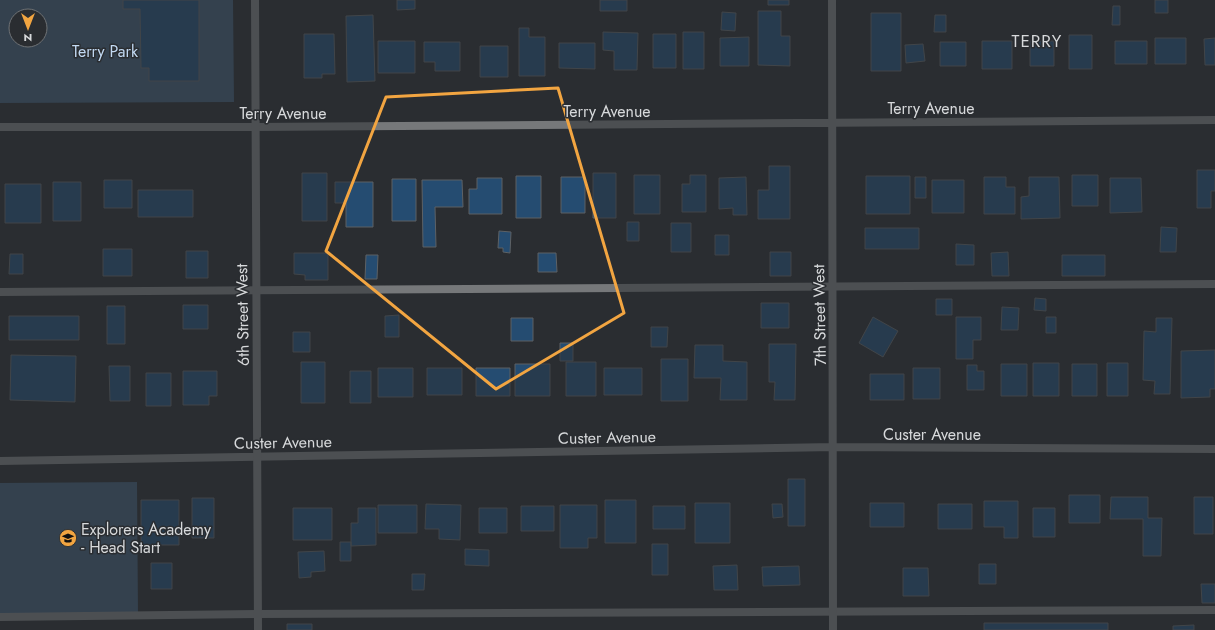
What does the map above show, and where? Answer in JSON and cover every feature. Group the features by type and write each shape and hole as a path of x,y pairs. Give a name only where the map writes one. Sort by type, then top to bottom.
{"street":[{"name":"6th Street West","path":"255,0 258,630"},
{"name":"7th Street West","path":"832,0 832,286 834,447 833,630"},
{"name":"Terry Avenue","path":"0,127 255,127 1215,120"},
{"path":"0,292 1215,284"},
{"name":"Custer Avenue","path":"0,461 834,447 1215,449"},
{"path":"0,617 258,614 1215,610"}],"highlighted area":[{"path":"558,88 624,313 496,389 326,251 386,97"}],"green space":[{"name":"Terry Park","path":"0,0 233,0 234,102 0,103"},
{"name":"Explorers Academy - Head Start","path":"137,482 138,615 0,617 0,483"}],"building":[{"path":"123,0 199,0 199,81 149,81 149,68 141,68 140,9 123,9"},
{"path":"397,0 415,0 415,9 397,10"},
{"path":"600,0 627,0 627,11 600,11"},
{"path":"768,0 789,0 789,5 768,5"},
{"path":"1155,0 1168,0 1168,13 1155,13"},
{"path":"1113,6 1120,6 1120,25 1112,25"},
{"path":"758,11 781,11 781,36 790,36 790,66 758,65"},
{"path":"722,12 736,13 735,31 721,30"},
{"path":"871,13 901,13 901,71 871,71"},
{"path":"373,15 375,81 347,82 346,16"},
{"path":"935,15 946,15 946,32 934,32"},
{"path":"519,28 529,28 529,37 545,37 545,76 519,76"},
{"path":"603,32 638,33 637,70 614,70 614,51 603,50"},
{"path":"683,32 704,32 704,69 683,69"},
{"path":"304,34 334,34 335,74 322,74 322,78 304,78"},
{"path":"653,34 676,34 676,68 653,68"},
{"path":"1069,35 1092,35 1092,69 1069,69"},
{"path":"749,37 749,66 720,66 720,38"},
{"path":"1155,38 1186,38 1186,64 1155,64"},
{"path":"1215,38 1215,65 1205,65 1204,39"},
{"path":"378,41 415,41 415,73 378,73"},
{"path":"982,41 1012,41 1012,69 982,69"},
{"path":"1030,41 1054,41 1054,66 1030,66"},
{"path":"1115,41 1147,41 1147,64 1115,64"},
{"path":"424,42 460,42 460,71 435,71 435,62 424,62"},
{"path":"940,42 966,42 966,66 940,66"},
{"path":"559,43 595,43 595,69 559,68"},
{"path":"923,44 925,61 906,63 905,45"},
{"path":"480,46 508,46 508,77 480,77"},
{"path":"769,166 790,166 790,219 758,219 758,190 769,190"},
{"path":"1197,170 1215,170 1215,191 1211,191 1211,208 1197,208"},
{"path":"302,173 327,173 327,221 302,221"},
{"path":"593,173 616,173 616,218 593,218"},
{"path":"634,175 660,175 660,214 634,214"},
{"path":"690,175 706,175 706,212 682,212 682,184 690,184"},
{"path":"1072,175 1098,175 1098,206 1072,206"},
{"path":"516,176 541,176 541,218 516,218"},
{"path":"866,176 910,176 910,214 866,214"},
{"path":"561,177 585,177 585,213 561,213"},
{"path":"746,177 747,215 733,215 733,208 719,209 719,178"},
{"path":"915,177 926,177 926,198 915,198"},
{"path":"984,177 1006,177 1006,187 1015,187 1015,214 984,214"},
{"path":"1029,177 1059,177 1060,218 1021,219 1021,197 1029,196"},
{"path":"477,178 502,178 502,214 469,214 469,189 477,189"},
{"path":"1110,178 1141,178 1142,212 1110,213"},
{"path":"392,179 416,179 416,221 392,221"},
{"path":"104,180 132,180 132,208 104,208"},
{"path":"422,180 462,180 463,207 435,207 436,247 423,247"},
{"path":"932,180 964,180 964,213 932,213"},
{"path":"53,182 81,182 81,221 53,221"},
{"path":"335,182 373,182 373,227 346,227 346,203 335,203"},
{"path":"5,184 41,184 41,223 5,223"},
{"path":"138,190 193,190 193,217 138,217"},
{"path":"627,222 639,222 639,241 627,241"},
{"path":"671,223 691,223 691,252 671,252"},
{"path":"1161,227 1177,228 1176,252 1160,252"},
{"path":"865,228 919,228 919,249 865,249"},
{"path":"499,231 511,232 510,253 503,252 503,248 498,248"},
{"path":"715,235 729,235 729,255 715,255"},
{"path":"956,244 974,245 974,265 956,265"},
{"path":"103,249 132,249 132,276 103,276"},
{"path":"186,251 208,251 208,278 186,278"},
{"path":"770,252 791,252 791,276 770,276"},
{"path":"1008,252 1009,276 992,276 991,253"},
{"path":"294,253 328,253 328,280 305,280 305,275 294,274"},
{"path":"538,253 556,253 557,272 538,272"},
{"path":"10,254 23,254 23,274 9,274"},
{"path":"366,255 378,255 377,279 365,279"},
{"path":"1062,255 1105,255 1105,276 1062,276"},
{"path":"1035,298 1046,299 1046,311 1034,310"},
{"path":"936,299 952,299 952,315 936,315"},
{"path":"761,303 789,303 789,328 761,328"},
{"path":"183,305 208,305 208,329 183,329"},
{"path":"107,306 125,306 125,344 107,344"},
{"path":"1002,307 1019,308 1018,330 1001,330"},
{"path":"399,315 399,337 385,337 385,316"},
{"path":"9,316 79,316 79,340 9,340"},
{"path":"873,317 898,331 883,357 859,343"},
{"path":"956,317 981,317 981,340 973,340 973,359 956,359"},
{"path":"1046,317 1056,317 1056,333 1046,333"},
{"path":"511,318 533,318 533,341 511,341"},
{"path":"1156,318 1172,318 1170,394 1154,394 1155,381 1143,380 1144,331 1156,332"},
{"path":"651,327 668,327 667,347 651,347"},
{"path":"293,332 310,332 310,352 293,352"},
{"path":"560,343 573,343 573,361 560,361"},
{"path":"769,344 796,344 795,400 774,400 775,382 769,382"},
{"path":"695,345 723,345 723,361 747,362 747,400 720,400 721,378 694,378"},
{"path":"1215,350 1215,389 1210,389 1210,397 1181,398 1181,351"},
{"path":"11,355 76,356 75,402 10,400"},
{"path":"661,359 688,359 688,401 661,401"},
{"path":"301,362 325,362 325,403 301,403"},
{"path":"566,362 596,362 596,396 566,396"},
{"path":"1033,363 1059,363 1059,396 1033,396"},
{"path":"1107,363 1128,363 1128,396 1107,396"},
{"path":"515,364 550,364 550,396 515,396"},
{"path":"1001,364 1027,364 1027,396 1001,396"},
{"path":"1072,364 1097,364 1097,396 1072,396"},
{"path":"967,365 977,365 977,371 984,371 984,390 967,390"},
{"path":"109,366 130,366 130,401 110,401"},
{"path":"378,368 413,368 413,397 378,397"},
{"path":"427,368 462,368 462,395 427,395"},
{"path":"476,368 510,368 510,396 476,396"},
{"path":"604,368 642,368 642,395 604,395"},
{"path":"913,368 940,368 940,399 913,399"},
{"path":"183,371 217,371 217,396 209,396 209,405 183,405"},
{"path":"350,371 371,371 371,403 350,403"},
{"path":"146,373 171,373 171,406 146,406"},
{"path":"870,374 904,374 904,400 870,400"},
{"path":"788,479 805,479 805,526 788,526"},
{"path":"1069,495 1100,495 1100,523 1069,523"},
{"path":"1111,497 1148,497 1148,518 1162,518 1161,556 1143,556 1143,519 1110,519"},
{"path":"1194,497 1213,497 1213,534 1194,534"},
{"path":"192,498 214,498 214,538 192,538"},
{"path":"141,500 179,500 179,545 141,545"},
{"path":"605,500 636,500 636,543 605,543"},
{"path":"984,501 1018,501 1018,538 1004,538 1004,527 984,527"},
{"path":"695,503 730,503 730,543 695,543"},
{"path":"870,503 904,503 904,527 870,527"},
{"path":"426,504 461,505 460,540 439,539 439,529 425,529"},
{"path":"772,504 782,504 783,517 773,518"},
{"path":"938,504 972,504 972,529 938,529"},
{"path":"378,505 417,505 417,533 378,533"},
{"path":"560,505 597,505 597,538 588,538 588,548 560,548"},
{"path":"521,506 554,506 554,531 521,531"},
{"path":"653,506 685,506 685,529 653,529"},
{"path":"293,508 332,508 332,540 293,540"},
{"path":"358,508 376,508 376,545 351,546 351,523 358,523"},
{"path":"479,508 507,508 507,533 479,533"},
{"path":"1033,508 1055,508 1055,537 1033,537"},
{"path":"340,542 351,542 351,561 340,561"},
{"path":"652,544 668,544 668,575 652,575"},
{"path":"465,549 489,550 489,566 465,565"},
{"path":"324,551 325,571 311,572 311,577 299,578 298,552"},
{"path":"151,563 172,563 172,589 151,589"},
{"path":"979,564 996,564 996,584 979,584"},
{"path":"737,565 738,590 714,590 713,566"},
{"path":"799,566 800,585 763,586 762,567"},
{"path":"903,568 928,568 929,596 903,596"},
{"path":"412,574 425,574 424,590 412,590"},
{"path":"1201,584 1215,584 1215,603 1202,603"},
{"path":"984,623 1108,623 1108,630 984,630"},
{"path":"287,624 312,624 312,630 287,630"},
{"path":"1194,625 1194,630 1173,630 1173,626"}],"place":[{"name":"Explorers Academy - Head Start","path":"68,538"}],"district":[{"name":"TERRY","path":"1037,41"}]}
